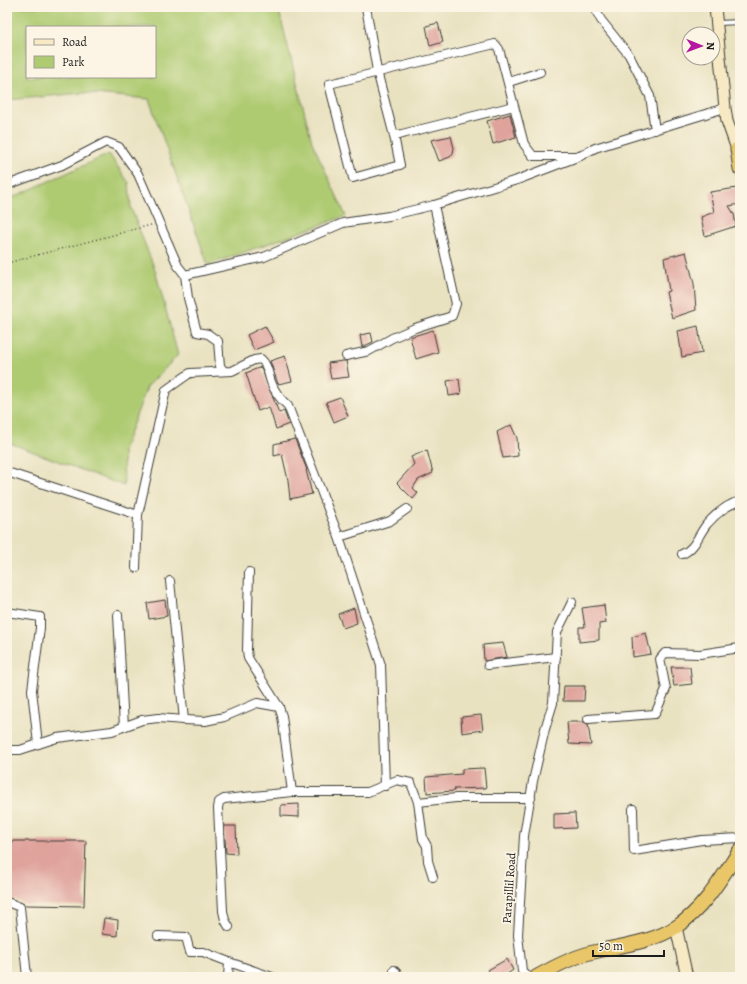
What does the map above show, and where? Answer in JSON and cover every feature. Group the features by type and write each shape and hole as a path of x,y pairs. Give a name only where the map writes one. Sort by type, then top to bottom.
{"highway":[{"path":"739,149 740,166"},
{"path":"536,977 567,962 596,951 648,939 676,927 706,900 740,850"}],"main road":[{"path":"715,7 727,121 739,149"},
{"path":"676,927 687,977"}],"street":[{"path":"366,7 377,71 400,165 353,178 328,84 377,71 495,44 500,49 524,144 533,156 580,156"},
{"path":"594,7 601,20 629,55 650,96 655,130"},
{"path":"509,82 540,72"},
{"path":"394,136 514,106"},
{"path":"185,275 264,256 343,223 389,216 434,205 517,180 580,156 595,148 725,108"},
{"path":"7,185 62,165 106,142 113,143 119,147 138,174 178,266 185,275 188,298 196,332 208,334 218,341 220,366 223,370"},
{"path":"346,356 369,351 392,338 452,316 456,311 456,304 434,205"},
{"path":"136,568 138,515 166,390 190,373 223,370 232,371 254,360 261,359 266,363 271,382 278,397 288,406 339,537 381,666 386,786"},
{"path":"7,472 138,515"},
{"path":"682,554 689,551 707,524 732,503 740,501"},
{"path":"339,537 390,521 407,510"},
{"path":"249,572 248,658 282,716 292,792"},
{"path":"170,582 184,720"},
{"name":"Parapillil Road","path":"528,977 522,971 518,934 524,836 545,729 553,703 558,632 572,602"},
{"path":"7,612 40,618 32,690 38,744"},
{"path":"118,615 124,726"},
{"path":"588,719 655,714 666,689 660,659 665,653 700,654 740,648"},
{"path":"488,665 556,658"},
{"path":"7,750 20,750 57,738 112,731 142,720 158,718 205,721 224,717 257,703 278,707"},
{"path":"229,927 225,920 224,911 218,808 219,802 224,799 292,792 368,792 386,786 397,780 411,783 418,802 423,839 433,877"},
{"path":"418,802 456,798 531,798"},
{"path":"633,809 634,851 702,840 740,838"},
{"path":"7,902 20,906 27,977"},
{"path":"158,936 186,937 190,952 203,952 262,972 272,977"},
{"path":"228,977 229,962"},
{"path":"394,970 400,977"}],"lane":[{"path":"716,23 740,22"}],"path":[{"path":"7,263 159,223"}],"green space":[{"path":"7,7 278,7 312,142 346,216 208,265 149,99 83,93 7,100"},
{"path":"109,154 129,183 131,208 155,270 178,355 147,387 123,450 124,486 7,442 7,200"}],"building":[{"path":"438,23 443,42 430,46 426,26"},
{"path":"510,114 516,137 493,144 487,121"},
{"path":"451,136 454,148 453,153 450,157 439,161 431,140"},
{"path":"737,188 740,204 729,206 734,214 736,226 705,236 701,217 714,212 710,192"},
{"path":"686,252 694,284 696,310 672,318 666,292 669,291 664,258"},
{"path":"265,326 274,342 254,350 247,335"},
{"path":"698,326 702,353 682,357 678,331"},
{"path":"433,330 438,352 416,359 410,337"},
{"path":"371,333 373,342 362,347 360,335"},
{"path":"285,356 292,381 278,384 270,361"},
{"path":"346,361 349,377 331,379 328,363"},
{"path":"261,367 279,413 284,411 289,424 276,429 269,407 258,411 246,373"},
{"path":"459,379 461,394 449,396 447,381"},
{"path":"340,397 348,416 334,422 326,402"},
{"path":"511,425 517,438 518,456 503,458 497,432"},
{"path":"295,439 307,470 312,494 290,499 288,480 282,454 274,456 274,444"},
{"path":"427,450 433,473 418,480 413,488 418,493 413,499 397,483 414,464 411,457"},
{"path":"165,600 167,616 149,619 147,603"},
{"path":"604,605 606,623 599,624 599,640 579,642 579,627 585,627 582,608"},
{"path":"354,608 357,623 343,628 338,614"},
{"path":"646,633 651,654 633,657 632,637"},
{"path":"503,643 507,657 484,661 483,645"},
{"path":"671,667 690,667 692,684 674,686"},
{"path":"564,686 585,686 584,701 563,701"},
{"path":"481,715 483,730 462,733 461,717"},
{"path":"567,722 584,722 588,724 591,745 569,744"},
{"path":"484,768 486,788 454,789 454,791 427,793 426,777 462,774 462,769"},
{"path":"299,804 299,817 281,816 281,805"},
{"path":"575,813 576,828 554,829 554,814"},
{"path":"224,826 236,826 237,854 226,853"},
{"path":"7,841 86,841 84,906 26,905 7,897"},
{"path":"104,918 118,920 117,936 102,934"},
{"path":"507,959 513,970 503,977 492,977 488,970"}]}
